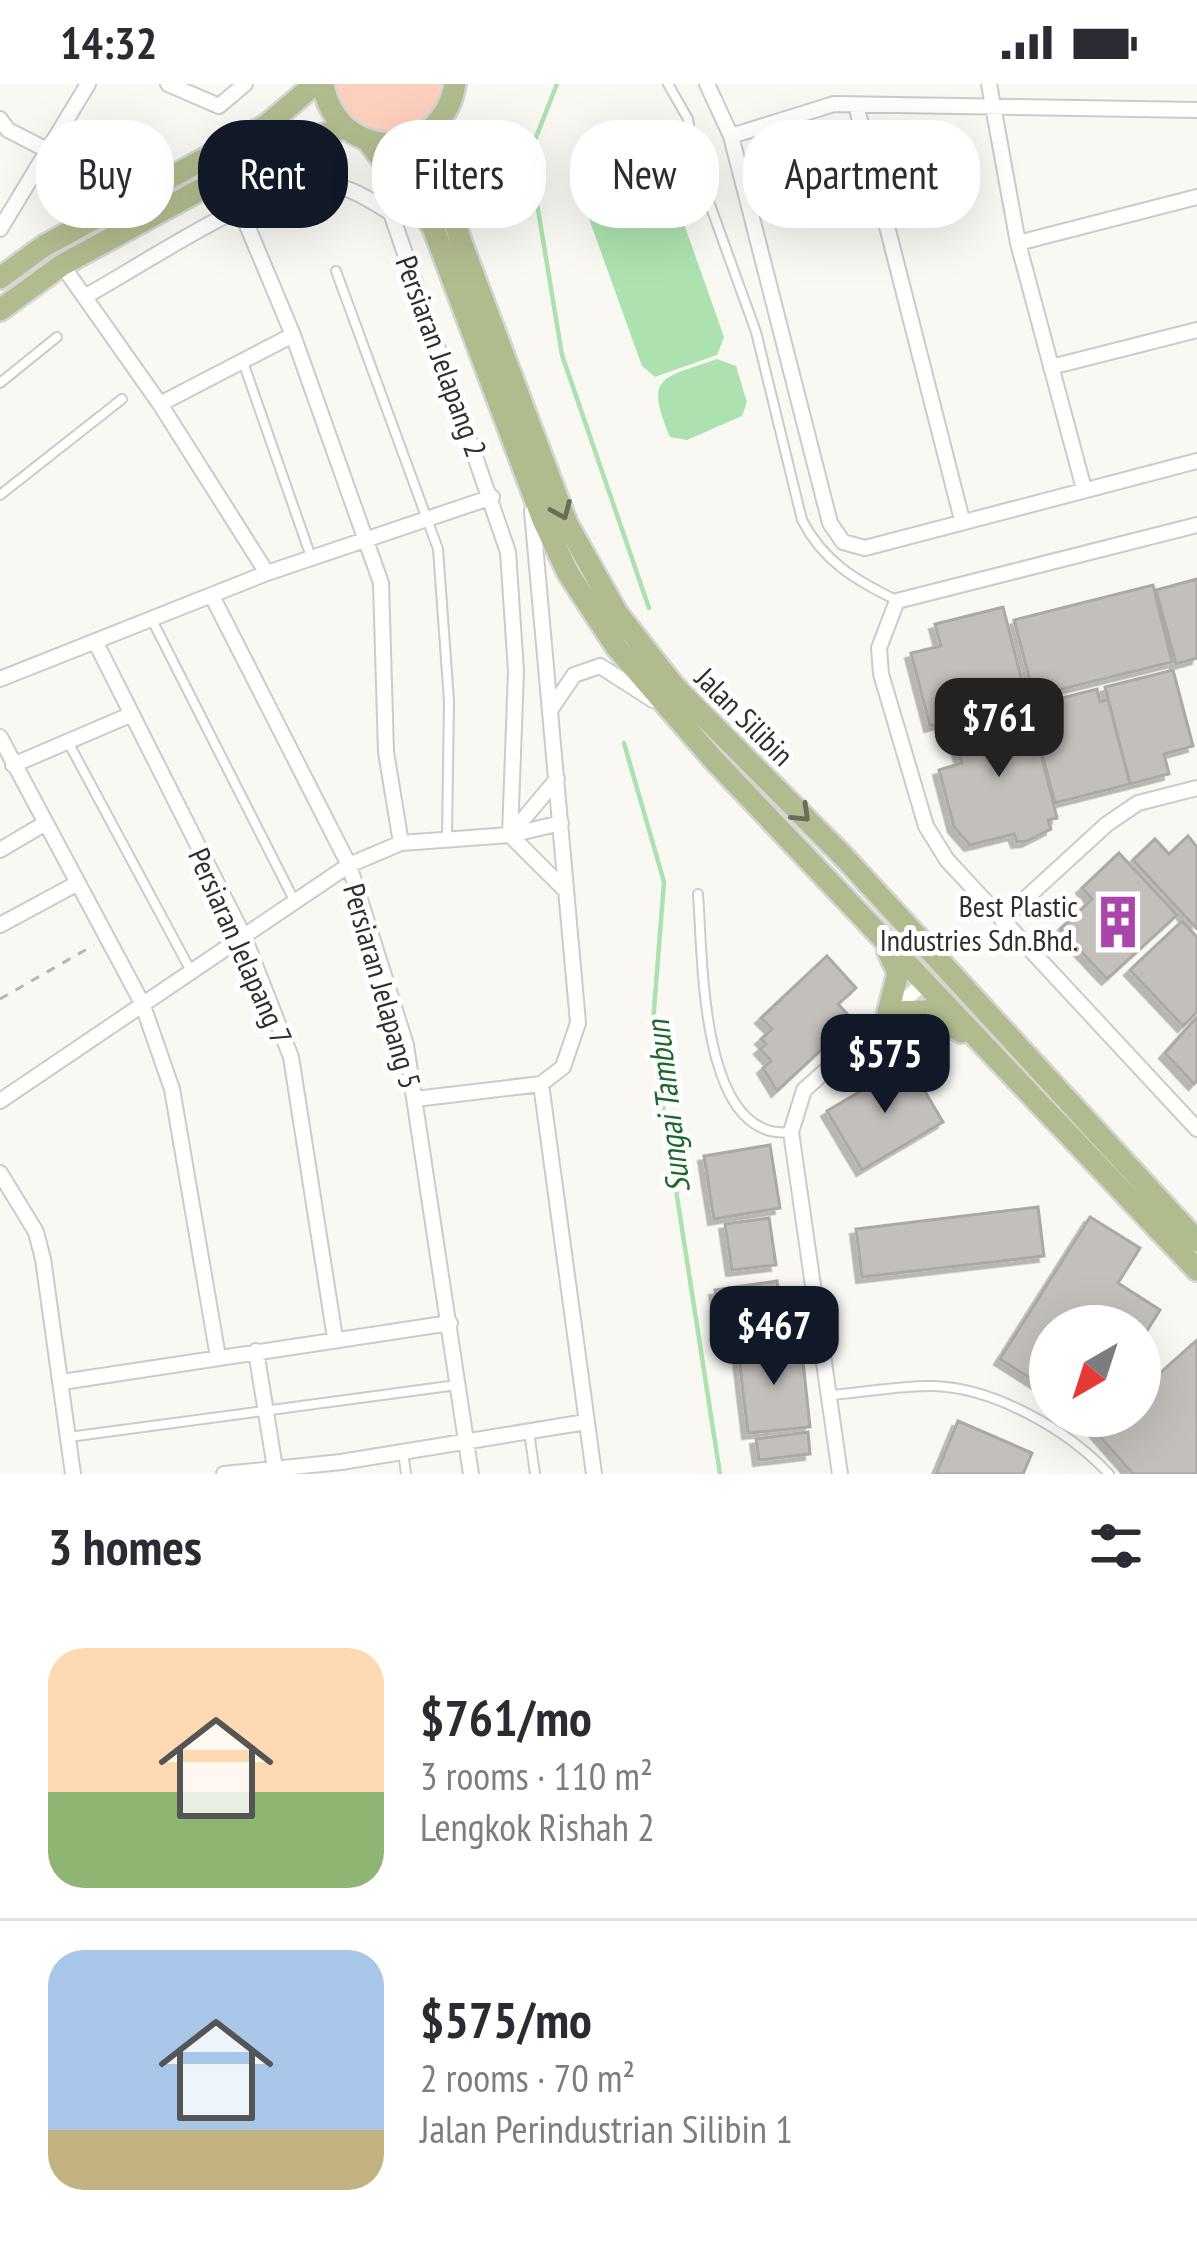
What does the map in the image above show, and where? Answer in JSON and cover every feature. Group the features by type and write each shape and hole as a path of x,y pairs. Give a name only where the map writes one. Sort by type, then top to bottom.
{"main road":[{"path":"0,278 44,246 267,125 319,84 339,120"},
{"path":"440,120 455,84"},
{"name":"Jalan Silibin","path":"348,130 368,141 405,183 433,226 527,480 568,573 664,705 925,982 1022,1067 1197,1241"},
{"path":"0,310 62,265 198,191"},
{"name":"Jalan Silibin","path":"456,228 532,437 592,575 674,686 843,856 1197,1270"},
{"path":"843,856 872,903 926,960 930,971 925,982"},
{"path":"872,921 898,974 888,1012 911,1008 940,1017 1022,1067"}],"street":[{"path":"68,120 88,84"},
{"path":"168,84 219,106 245,84"},
{"path":"707,84 731,136 835,535 865,548 1197,461"},
{"path":"989,84 988,103 1018,244 1084,489"},
{"path":"731,136 818,107 988,103 1197,110"},
{"path":"856,105 962,520"},
{"path":"0,119 8,130 36,144"},
{"path":"0,230 36,175"},
{"name":"Persiaran Jelapang 2","path":"348,189 391,213 508,551 516,671 510,835"},
{"path":"1018,244 1197,197"},
{"name":"Persiaran Jelapang 2","path":"86,296 210,228"},
{"path":"248,228 293,335 381,583 386,752 401,842"},
{"path":"62,265 160,404 267,573"},
{"path":"1051,367 1197,330"},
{"path":"160,404 293,335"},
{"name":"Jalan Silibin","path":"527,480 578,1023 563,1067 541,1084"},
{"path":"0,679 97,645 267,573 492,497"},
{"path":"1197,525 897,601 879,648 881,674 926,826 947,860 1197,1128"},
{"name":"Persiaran Jelapang 5","path":"213,598 349,865 406,1045 471,1474"},
{"name":"Persiaran Jelapang 7","path":"97,645 244,937 291,1057 335,1338"},
{"path":"551,709 574,675 600,666 664,705"},
{"path":"13,765 130,715"},
{"path":"0,737 142,1003 172,1089 218,1357"},
{"path":"510,835 558,777"},
{"path":"1003,920 1107,824 1138,803 1197,788"},
{"path":"2,1095 349,865 401,842 510,835 561,823"},
{"path":"0,850 44,824"},
{"path":"510,835 567,891"},
{"path":"0,925 76,884"},
{"path":"840,1474 791,1132 804,1090 925,982"},
{"path":"416,1099 541,1084 594,1474"},
{"path":"0,1173 36,1232 73,1474"},
{"path":"62,1382 450,1323"},
{"path":"256,1352 274,1468"},
{"path":"224,1474 342,1468 403,1452 586,1422"}],"lane":[{"path":"668,84 688,119 696,166 756,332 802,520 815,546 836,566 897,601"},
{"path":"336,271 438,549 449,701 447,836"},
{"path":"0,383 57,337"},
{"path":"243,362 312,559"},
{"path":"0,495 122,399"},
{"path":"152,620 295,902"},
{"path":"68,742 192,972"},
{"path":"698,894 706,1000 721,1079 748,1122 763,1131 791,1132"},
{"path":"69,1437 459,1385"},
{"path":"829,1396 936,1386 974,1395 1036,1419 1085,1449 1109,1474"},
{"path":"529,1431 535,1474"},
{"path":"403,1452 406,1474"}],"path":[{"path":"0,999 106,938"}],"shaded area":[{"path":"331,84 445,84 439,110 425,120 372,120 372,132 344,120"},
{"path":"592,228 685,228 724,337 717,355 655,377 642,366"},
{"path":"717,359 736,366 747,402 742,416 687,440 670,437 658,401 663,382"}],"building":[{"path":"1197,579 1197,658 1176,664 1156,590"},
{"path":"1153,585 1172,662 1034,696 1014,620"},
{"path":"1003,607 1027,701 930,726 911,653 941,646 935,624"},
{"path":"1173,670 1193,746 1164,754 1169,774 1130,784 1105,687"},
{"path":"1097,689 1100,702 1108,699 1130,784 1055,803 1033,719 1042,716 1038,704"},
{"path":"1029,706 1057,818 1048,820 1051,829 1027,841 1017,842 1014,834 970,845 954,827 939,770 962,763 950,726"},
{"path":"1188,836 1197,847 1197,929 1133,860 1155,839 1169,854"},
{"name":"Best Plastic Industries Sdn.Bhd.","path":"1119,853 1177,915 1107,979 1060,929 1092,899 1082,888"},
{"path":"1182,921 1197,937 1197,1012 1183,1026 1130,970"},
{"path":"827,956 856,988 838,1004 853,1020 777,1091 763,1068 771,1061 760,1049 766,1044 761,1039 772,1029 761,1018"},
{"path":"1197,1017 1197,1081 1194,1084 1165,1053"},
{"path":"908,1063 943,1122 862,1170 827,1111"},
{"path":"770,1145 780,1208 714,1219 704,1156"},
{"path":"1038,1207 1044,1256 862,1277 856,1229"},
{"path":"1090,1217 1140,1248 1118,1283 1152,1305 1034,1305"},
{"path":"769,1218 776,1265 732,1270 725,1224"},
{"path":"777,1281 783,1325 723,1334 715,1290"},
{"path":"1029,1313 1029,1378 1000,1359"},
{"path":"1197,1340 1197,1474 1133,1474 1100,1437 1161,1437 1161,1372"},
{"path":"801,1343 810,1427 748,1433 738,1350"},
{"path":"958,1421 1032,1453 1023,1474 936,1474"},
{"path":"808,1432 810,1454 759,1460 756,1439"}],"waterway":[{"name":"Sungai Tambun","path":"557,84 529,155 562,355 649,608"},
{"name":"Sungai Tambun","path":"624,743 664,882 652,1035 720,1474"}],"place":[{"name":"Best Plastic Industries Sdn.Bhd.","path":"1118,922"}]}
